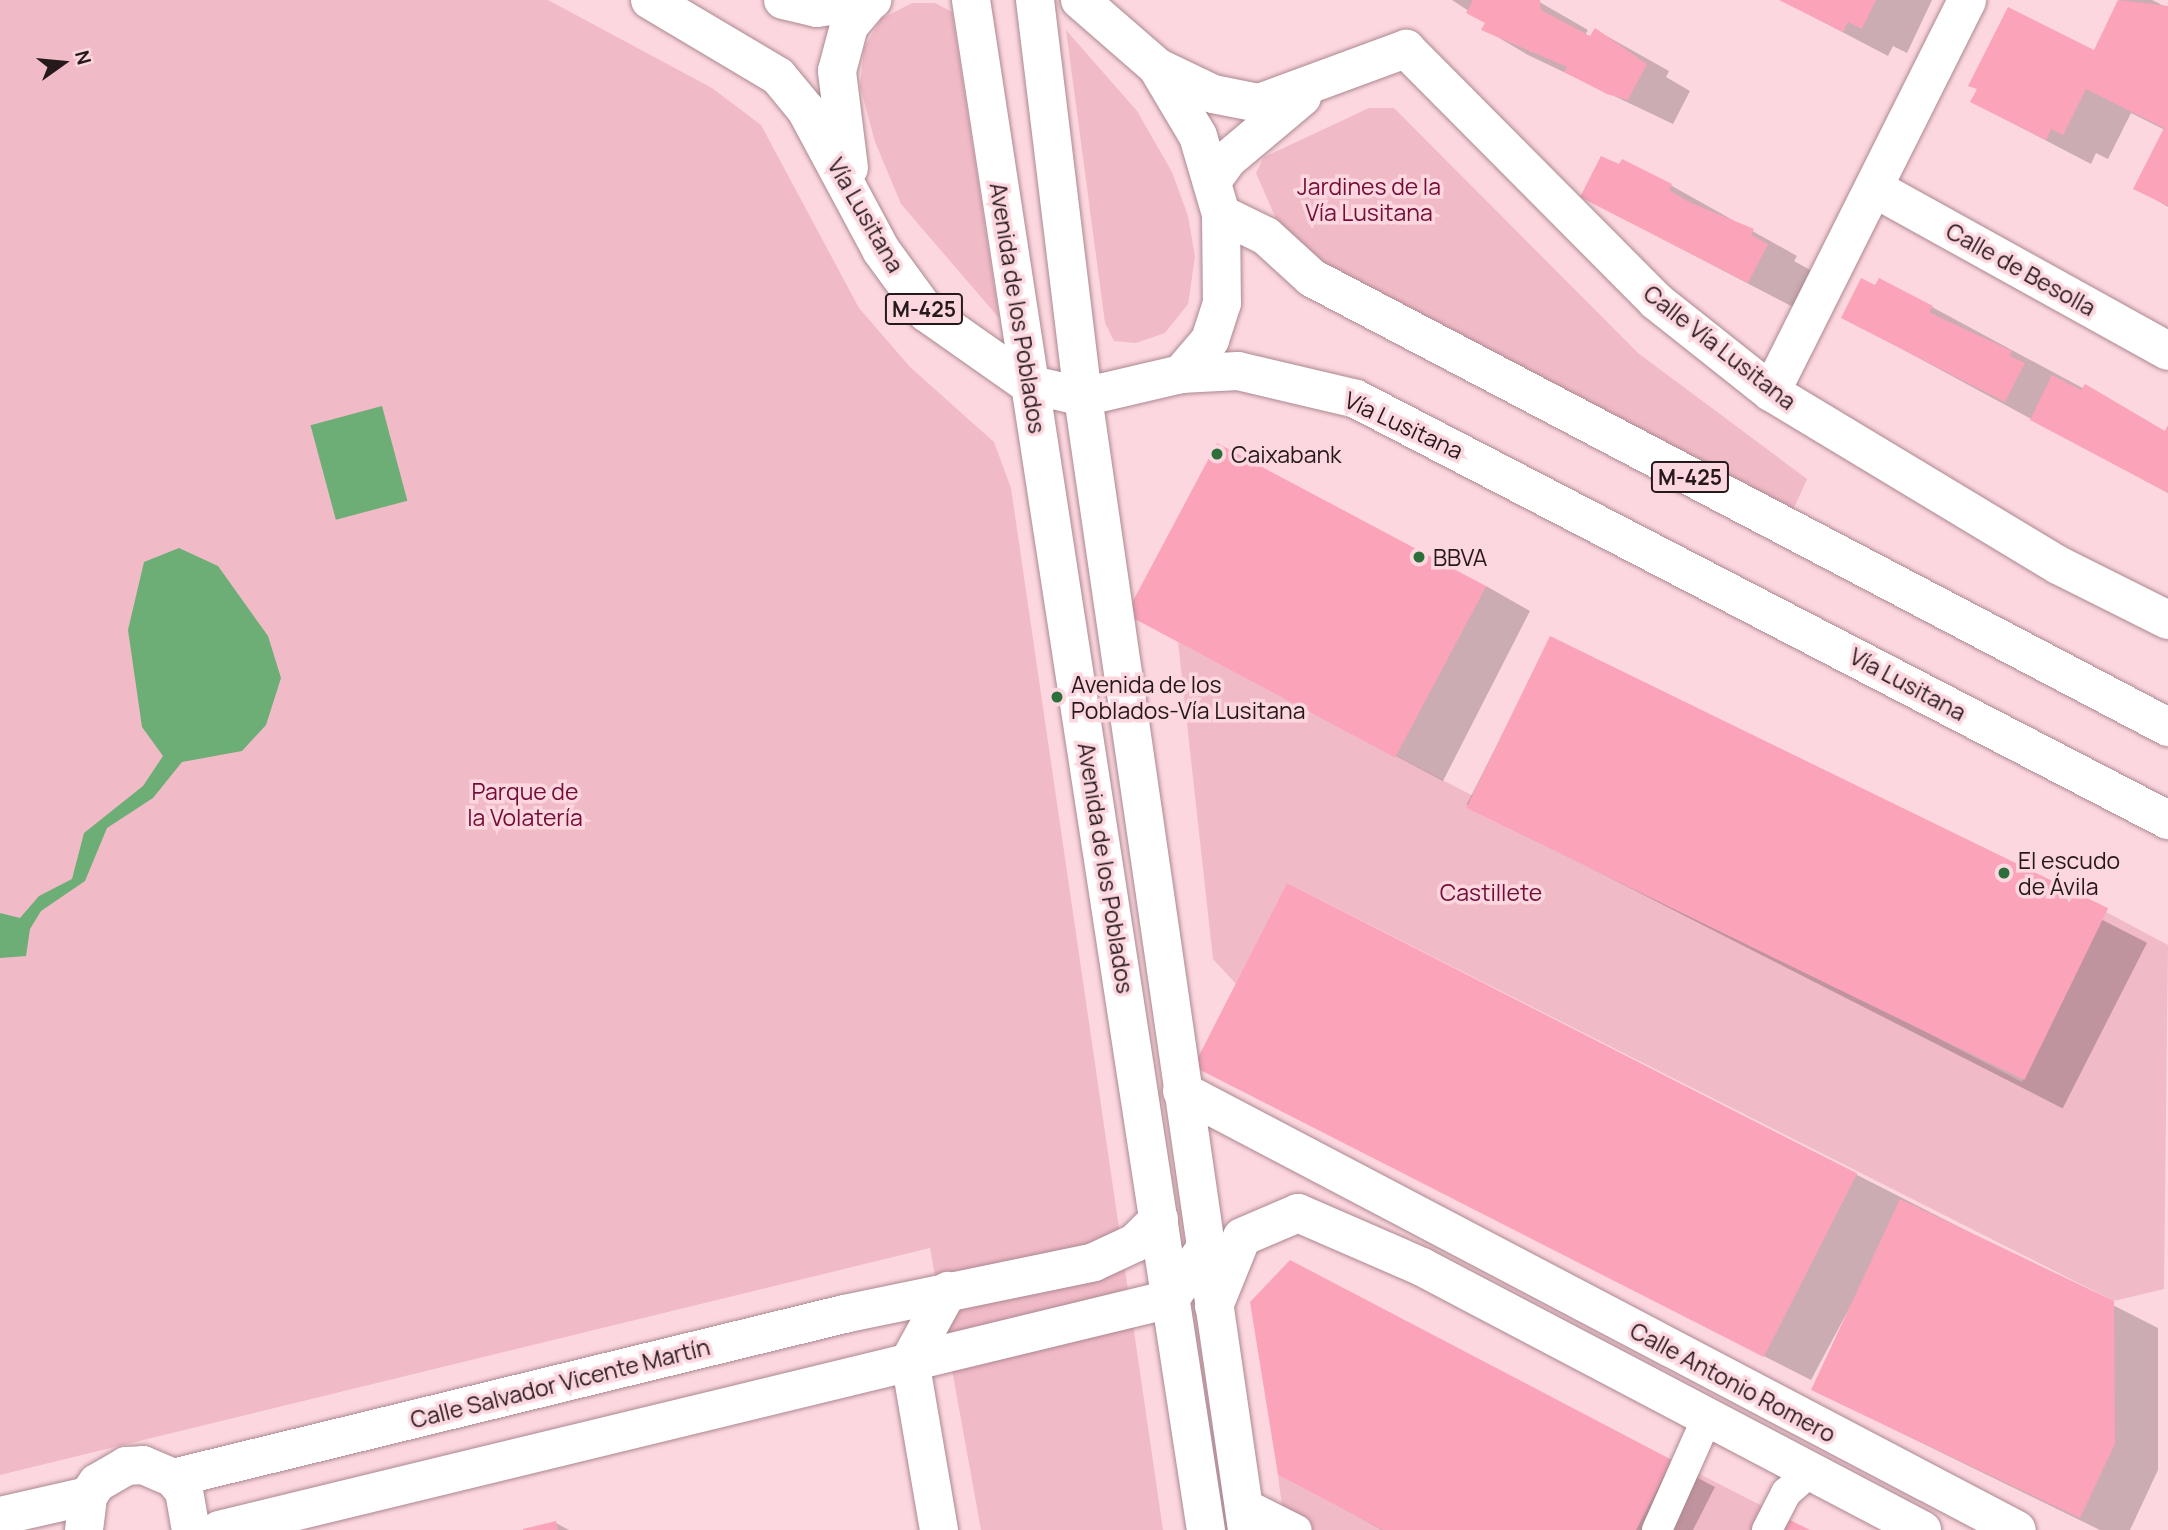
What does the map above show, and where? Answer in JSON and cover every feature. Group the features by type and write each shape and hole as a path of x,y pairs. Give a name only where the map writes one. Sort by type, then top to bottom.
{"main road":[{"name":"Vía Lusitana","path":"650,0 778,76 806,110 856,201 927,313 1028,384 1083,397 1181,374 1238,371 1356,399 2168,820"},
{"name":"M-425","path":"783,0 817,8 871,1"},
{"name":"Avenida de los Poblados","path":"971,0 1206,1530"},
{"name":"Avenida de los Poblados","path":"1035,0 1083,397 1245,1516"},
{"path":"1080,0 1157,67 1198,136 1217,198 1222,303 1210,340 1181,374"},
{"path":"1771,392 1967,0"},
{"name":"M-425","path":"856,201 837,71 849,26 871,1"},
{"name":"Calle Vía Lusitana","path":"1157,67 1213,94 1259,103 1321,83 1406,49 1656,301 1771,392 2058,565 2168,620"},
{"name":"Calle Vía Lusitana","path":"1217,198 1248,140 1321,83"},
{"name":"Calle de Besolla","path":"1874,188 2168,351"},
{"name":"M-425","path":"1217,198 1266,236 1312,278 2168,727"},
{"name":"Calle Antonio Romero","path":"1182,1091 2017,1530"},
{"path":"1214,1306 1242,1237 1298,1213 1321,1165"},
{"name":"Calle Antonio Romero","path":"1298,1213 1422,1268 1922,1530"},
{"name":"Calle Salvador Vicente Martín","path":"173,1478 948,1291 1113,1255 1159,1219"},
{"path":"219,1530 1170,1299 1206,1249"},
{"path":"939,1530 910,1360 948,1291"},
{"path":"0,1516 86,1513 126,1466 159,1469 173,1478 191,1507 191,1530"}],"street":[{"path":"1657,1530 1707,1418"},
{"path":"1768,1530 1786,1493 1809,1472"},
{"path":"1245,1516 1297,1530"}],"green space":[{"name":"Parque de la Volatería","path":"0,0 548,0 712,88 761,125 859,308 910,367 994,442 1011,488 1163,1530 981,1530 930,1248 0,1475"},
{"path":"912,3 935,3 952,12 999,318 901,204 875,142 860,86 864,48 881,19"},
{"path":"1066,30 1137,111 1172,172 1188,216 1195,257 1188,304 1165,333 1136,343 1114,341 1105,323"},
{"name":"Jardines de la Vía Lusitana","path":"1369,108 1394,108 1638,353 1807,479 1790,517 1305,254 1276,219 1256,173 1264,157"},
{"name":"Castillete","path":"1178,642 2022,1082 2106,912 2168,945 2164,1289 2114,1301 1287,883 1236,984 1213,959"},
{"path":"1672,1460 1782,1516 1775,1530 1636,1530"},
{"path":"1278,1475 1383,1530 1285,1530"}],"shaded area":[{"path":"382,406 407,501 336,520 311,425"},
{"path":"179,548 218,566 268,636 281,678 266,725 242,751 182,762 153,798 107,828 85,881 41,911 30,929 26,956 0,958 0,913 20,918 39,896 72,879 84,833 143,786 163,756 142,727 128,630 144,562"}],"building":[{"path":"1473,0 1540,0 1541,10 1590,36 1595,28 1647,64 1628,100 1607,94 1564,72 1567,67 1481,30 1485,23 1466,13"},
{"path":"1779,0 1876,0 1862,29 1848,22 1843,32"},
{"path":"2118,0 2168,6 2168,206 2133,189 2164,128 2086,89 2063,135 2051,129 2046,140 1970,102 1977,89 1968,86 2008,7 2094,50"},
{"path":"1601,156 1619,164 1622,159 1672,184 1669,190 1689,202 1754,229 1751,235 1768,244 1748,283 1580,197"},
{"path":"1861,278 1875,285 1879,278 1933,306 1929,312 2012,351 2010,356 2025,363 2005,402 1841,318"},
{"path":"2052,375 2081,390 2085,384 2165,431 2168,425 2168,493 2030,420"},
{"path":"1217,443 1486,586 1395,757 1126,614"},
{"path":"1550,636 2108,908 2024,1080 1466,808"},
{"path":"1287,883 1857,1174 1764,1357 1193,1067"},
{"path":"1900,1199 2114,1301 2115,1444 2080,1518 1811,1390"},
{"path":"1290,1260 1672,1460 1636,1530 1383,1530 1278,1475 1250,1302"},
{"path":"1782,1516 1810,1530 1775,1530"},
{"path":"556,1521 558,1530 523,1530 523,1529"}],"place":[{"name":"Caixabank","path":"1217,454"},
{"name":"BBVA","path":"1419,557"},
{"name":"Avenida de los Poblados-Vía Lusitana","path":"1057,697"},
{"name":"El escudo de Ávila","path":"2004,873"}]}
